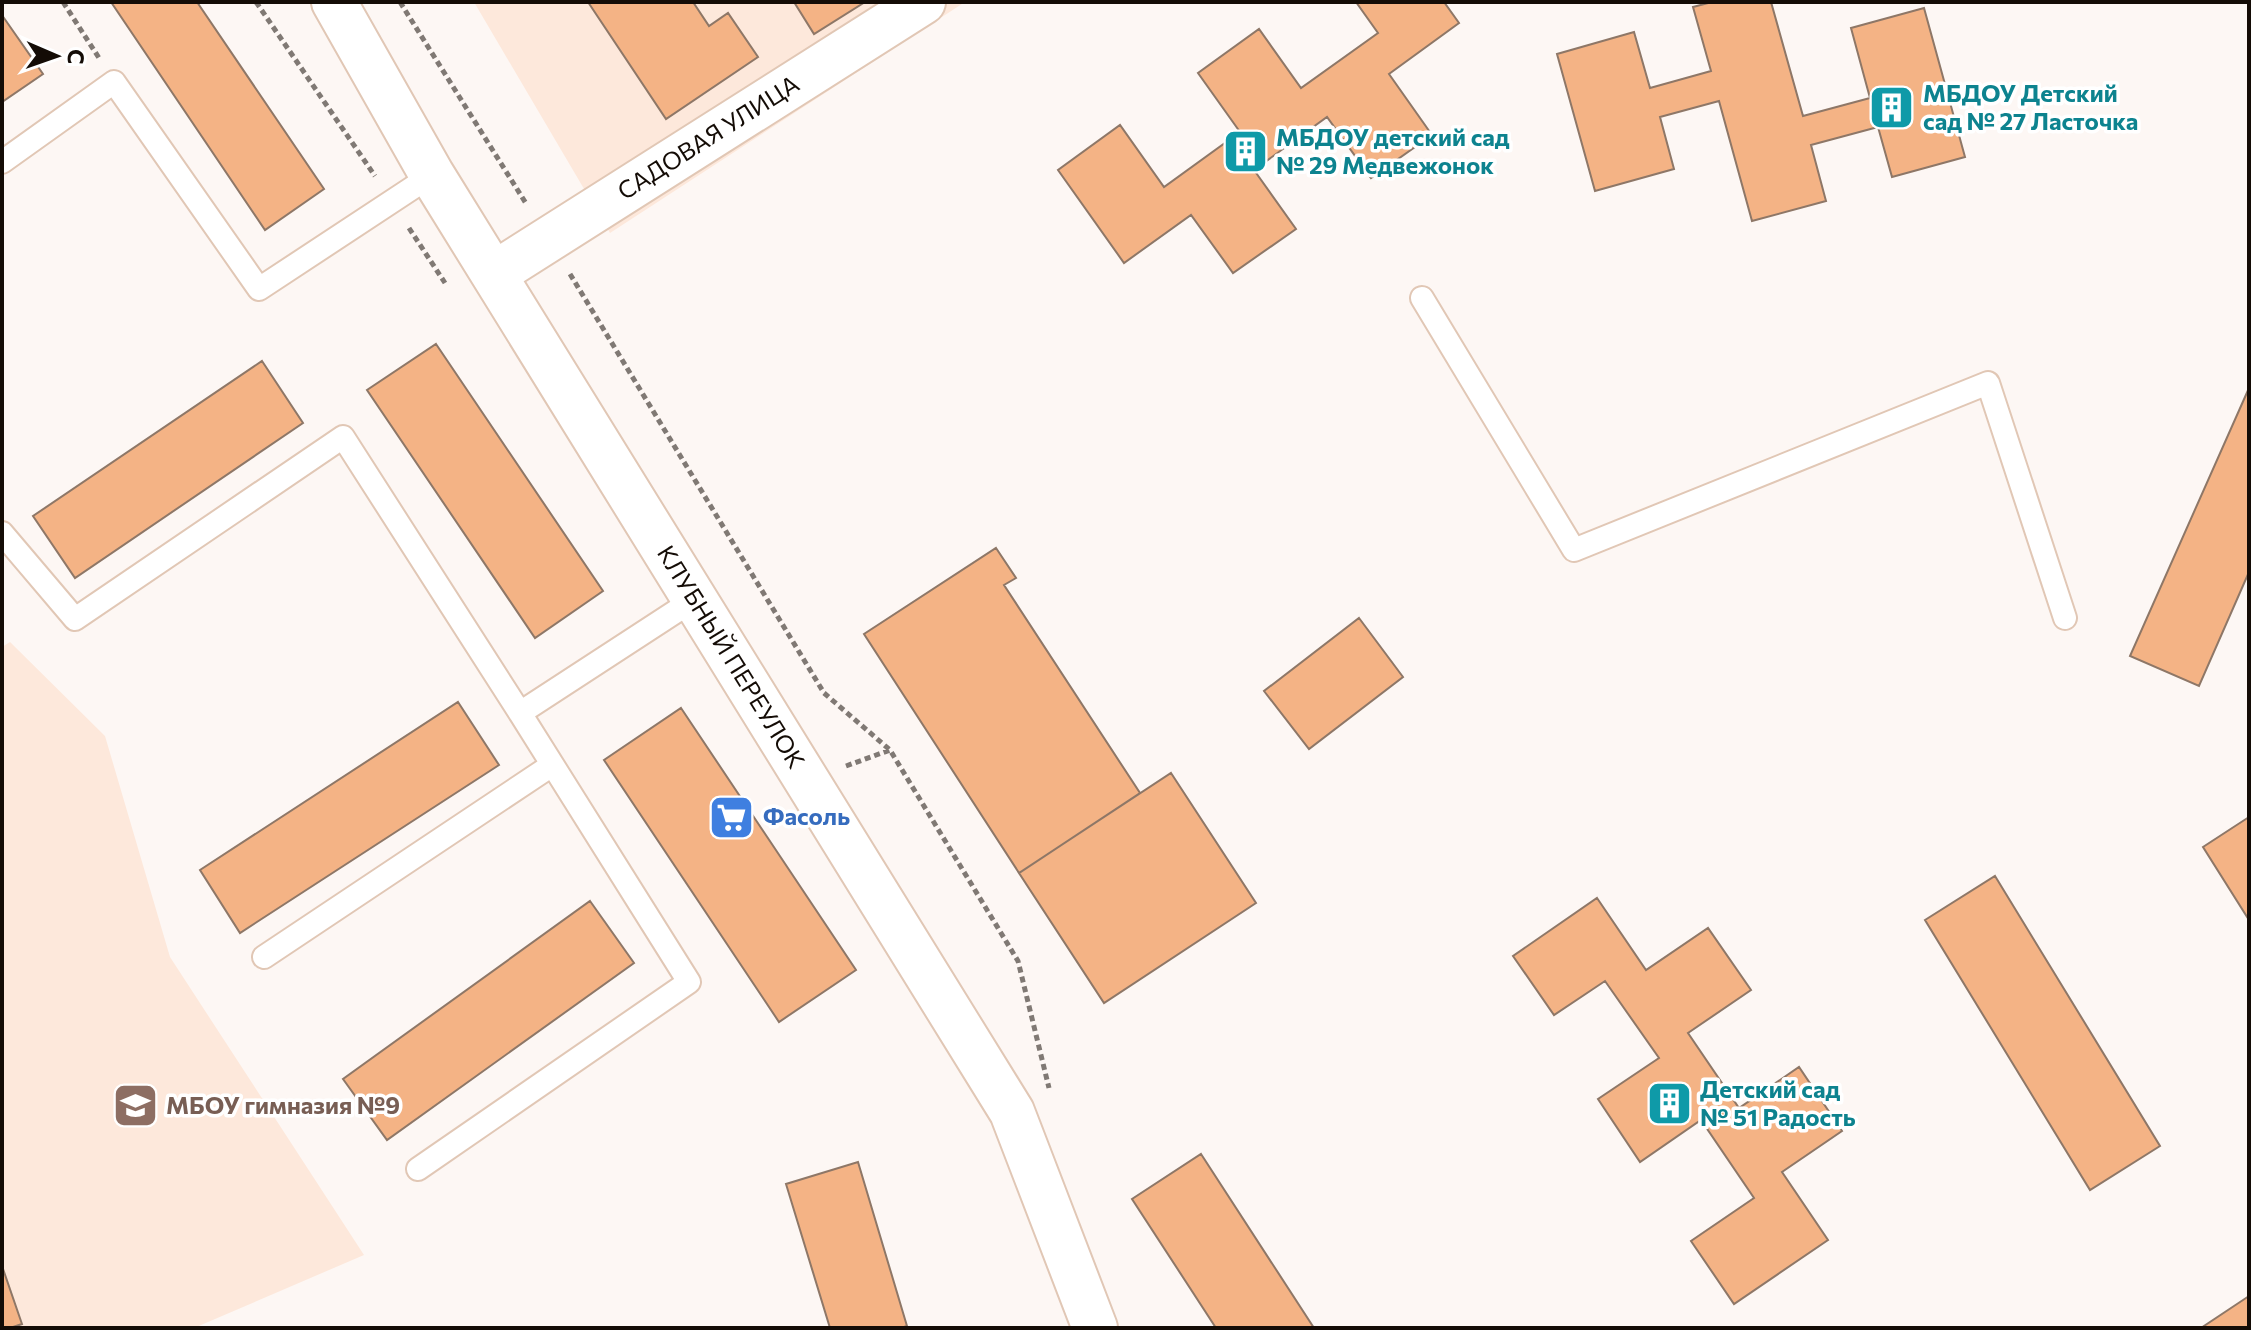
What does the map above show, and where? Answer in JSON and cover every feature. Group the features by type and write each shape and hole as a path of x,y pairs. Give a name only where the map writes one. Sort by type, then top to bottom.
{"street":[{"name":"КЛУБНЫЙ ПЕРЕУЛОК","path":"334,2 432,175 1012,1112 1087,1326"},
{"name":"САДОВАЯ УЛИЦА","path":"494,274 923,2"}],"lane":[{"path":"2,162 114,82 259,289 432,175"},
{"path":"1422,298 1574,550 1988,383 2065,618"},
{"path":"2,533 75,619 343,437 689,982 418,1169"},
{"path":"520,713 695,599"},
{"path":"264,957 552,765"}],"path":[{"path":"63,2 114,82"},
{"path":"400,2 549,240 824,693 890,750 1018,961 1053,1101"}],"shaded area":[{"path":"474,2 965,2 610,233"},
{"name":"МБОУ гимназия №9","path":"10,642 105,736 170,957 364,1255 194,1328 2,1328 2,647"}],"building":[{"path":"111,2 197,2 324,189 265,230"},
{"path":"588,2 693,2 709,26 728,13 758,57 666,119"},
{"path":"794,2 865,2 814,34"},
{"name":"МБДОУ детский сад № 29 Медвежонок","path":"1356,2 1444,2 1459,23 1389,74 1432,135 1371,178 1327,117 1254,170 1296,229 1233,273 1191,215 1124,263 1058,170 1120,125 1164,187 1240,132 1198,73 1259,29 1301,88 1378,33"},
{"name":"МБДОУ Детский сад № 27 Ласточка","path":"1712,2 1771,2 1803,116 1870,98 1851,28 1924,8 1965,157 1892,177 1878,127 1811,145 1826,201 1752,221 1719,101 1660,117 1674,169 1595,191 1557,54 1634,32 1650,88 1711,71 1693,7"},
{"path":"4,18 43,74 2,102 2,20"},
{"path":"436,344 603,591 535,638 367,390"},
{"path":"262,361 303,423 75,578 33,516"},
{"path":"2249,388 2249,572 2199,686 2130,656"},
{"path":"996,548 1016,578 1004,585 1140,793 1019,873 864,634"},
{"path":"1359,618 1403,677 1309,749 1264,691"},
{"path":"458,702 499,765 240,933 200,870"},
{"path":"681,708 856,970 779,1022 604,760"},
{"path":"1171,773 1256,903 1104,1003 1019,873"},
{"path":"2249,817 2249,920 2203,847"},
{"path":"1995,876 2160,1146 2090,1190 1925,920"},
{"name":"Детский сад № 51 Радость","path":"1597,898 1646,970 1708,928 1751,990 1688,1033 1739,1108 1799,1067 1842,1131 1782,1172 1828,1240 1734,1304 1691,1241 1754,1198 1701,1120 1640,1162 1598,1099 1659,1058 1605,981 1554,1015 1513,956"},
{"path":"590,901 634,963 387,1140 343,1079"},
{"path":"1201,1154 1314,1328 1216,1328 1132,1199"},
{"path":"858,1162 907,1326 901,1328 830,1328 786,1184"},
{"path":"2,1266 22,1324 10,1328 2,1328"},
{"path":"2249,1296 2249,1328 2201,1328"}],"place":[{"name":"МБДОУ Детский сад № 27 Ласточка","path":"1892,108"},
{"name":"МБДОУ детский сад № 29 Медвежонок","path":"1245,152"},
{"name":"Фасоль","path":"732,817"},
{"name":"Детский сад № 51 Радость","path":"1669,1104"},
{"name":"МБОУ гимназия №9","path":"135,1106"}]}
